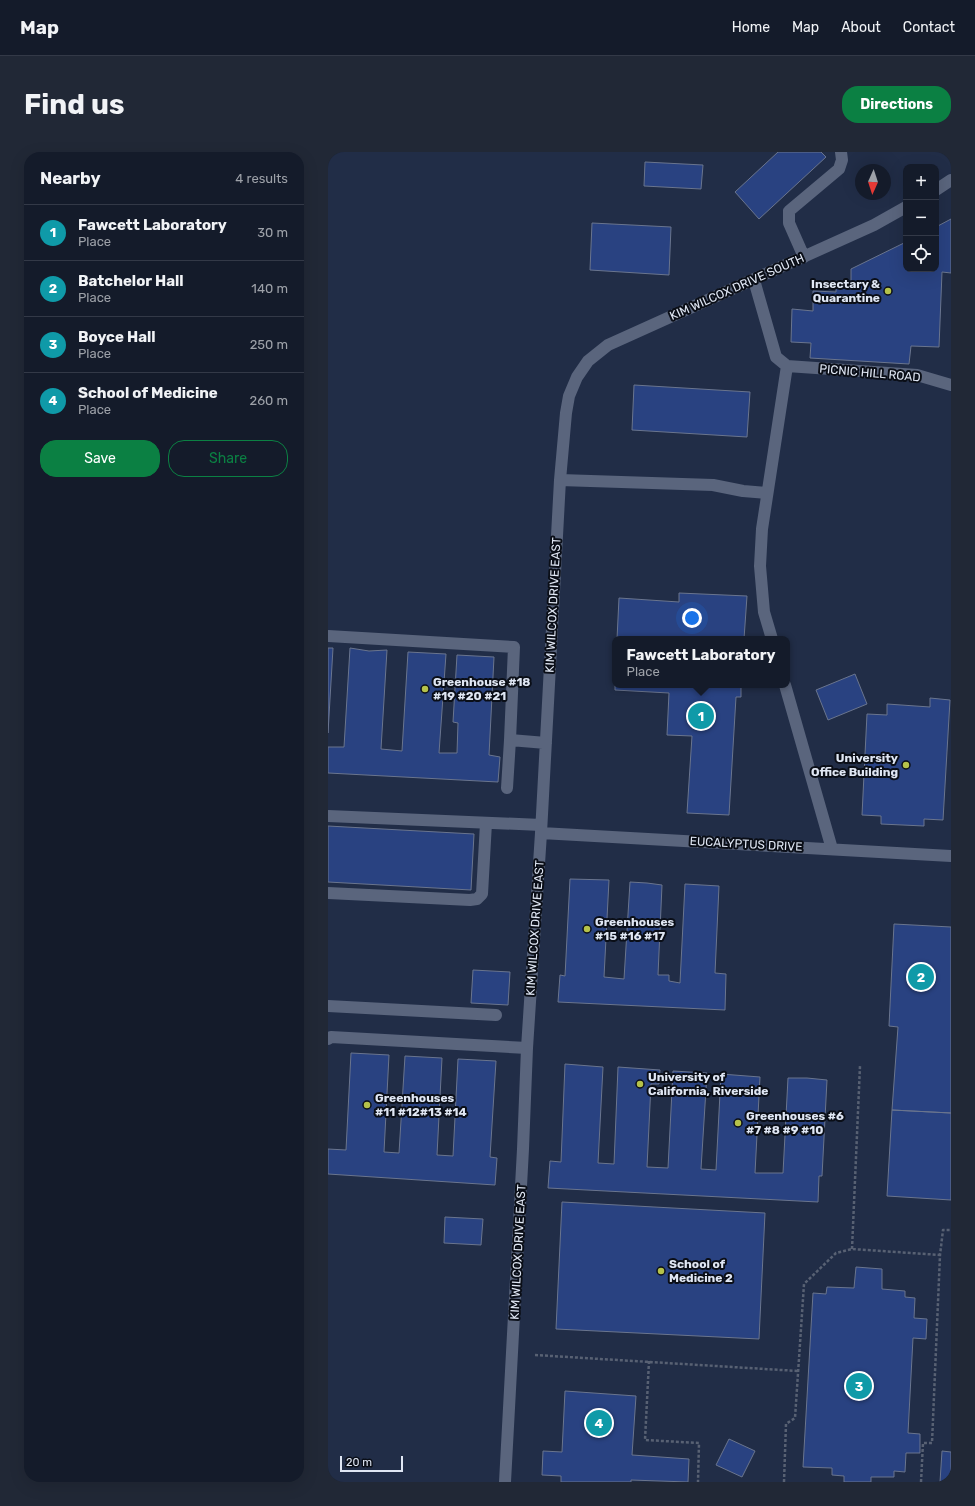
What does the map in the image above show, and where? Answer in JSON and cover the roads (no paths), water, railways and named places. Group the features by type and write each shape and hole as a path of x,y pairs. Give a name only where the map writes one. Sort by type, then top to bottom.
{"street":[{"path":"804,257 789,223 789,212 839,169 842,160 841,152"},
{"path":"939,188 951,180"},
{"name":"KIM WILCOX DRIVE SOUTH","path":"577,377 588,361 608,345 874,225 903,209"},
{"path":"754,280 776,357 787,366 762,529 760,566 764,612 771,636"},
{"name":"PICNIC HILL ROAD","path":"787,366 917,375 951,385"},
{"name":"KIM WILCOX DRIVE EAST","path":"505,1482 524,1149 527,1048 546,743 560,480 566,413 569,396 577,377"},
{"path":"560,480 713,485 742,491 767,493"},
{"path":"328,636 514,647 507,788"},
{"path":"786,688 832,849"},
{"path":"510,740 546,743"},
{"name":"EUCALYPTUS DRIVE","path":"328,816 486,823 541,829 951,856"},
{"path":"328,893 470,900 477,899 482,894 486,823"},
{"path":"328,1006 496,1015"},
{"path":"328,1039 330,1037 527,1048"}],"place":[{"name":"Insectary & Quarantine","path":"888,291"},
{"name":"Greenhouse #18 #19 #20 #21","path":"425,689"},
{"name":"Fawcett Laboratory","path":"701,716"},
{"name":"University Office Building","path":"906,765"},
{"name":"Greenhouses #15 #16 #17","path":"587,929"},
{"name":"Batchelor Hall","path":"921,977"},
{"name":"University of California, Riverside","path":"640,1084"},
{"name":"Greenhouses #11 #12#13 #14","path":"367,1105"},
{"name":"Greenhouses #6 #7 #8 #9 #10","path":"738,1123"},
{"name":"School of Medicine 2","path":"661,1271"},
{"name":"Boyce Hall","path":"859,1386"},
{"name":"School of Medicine","path":"599,1423"}]}
